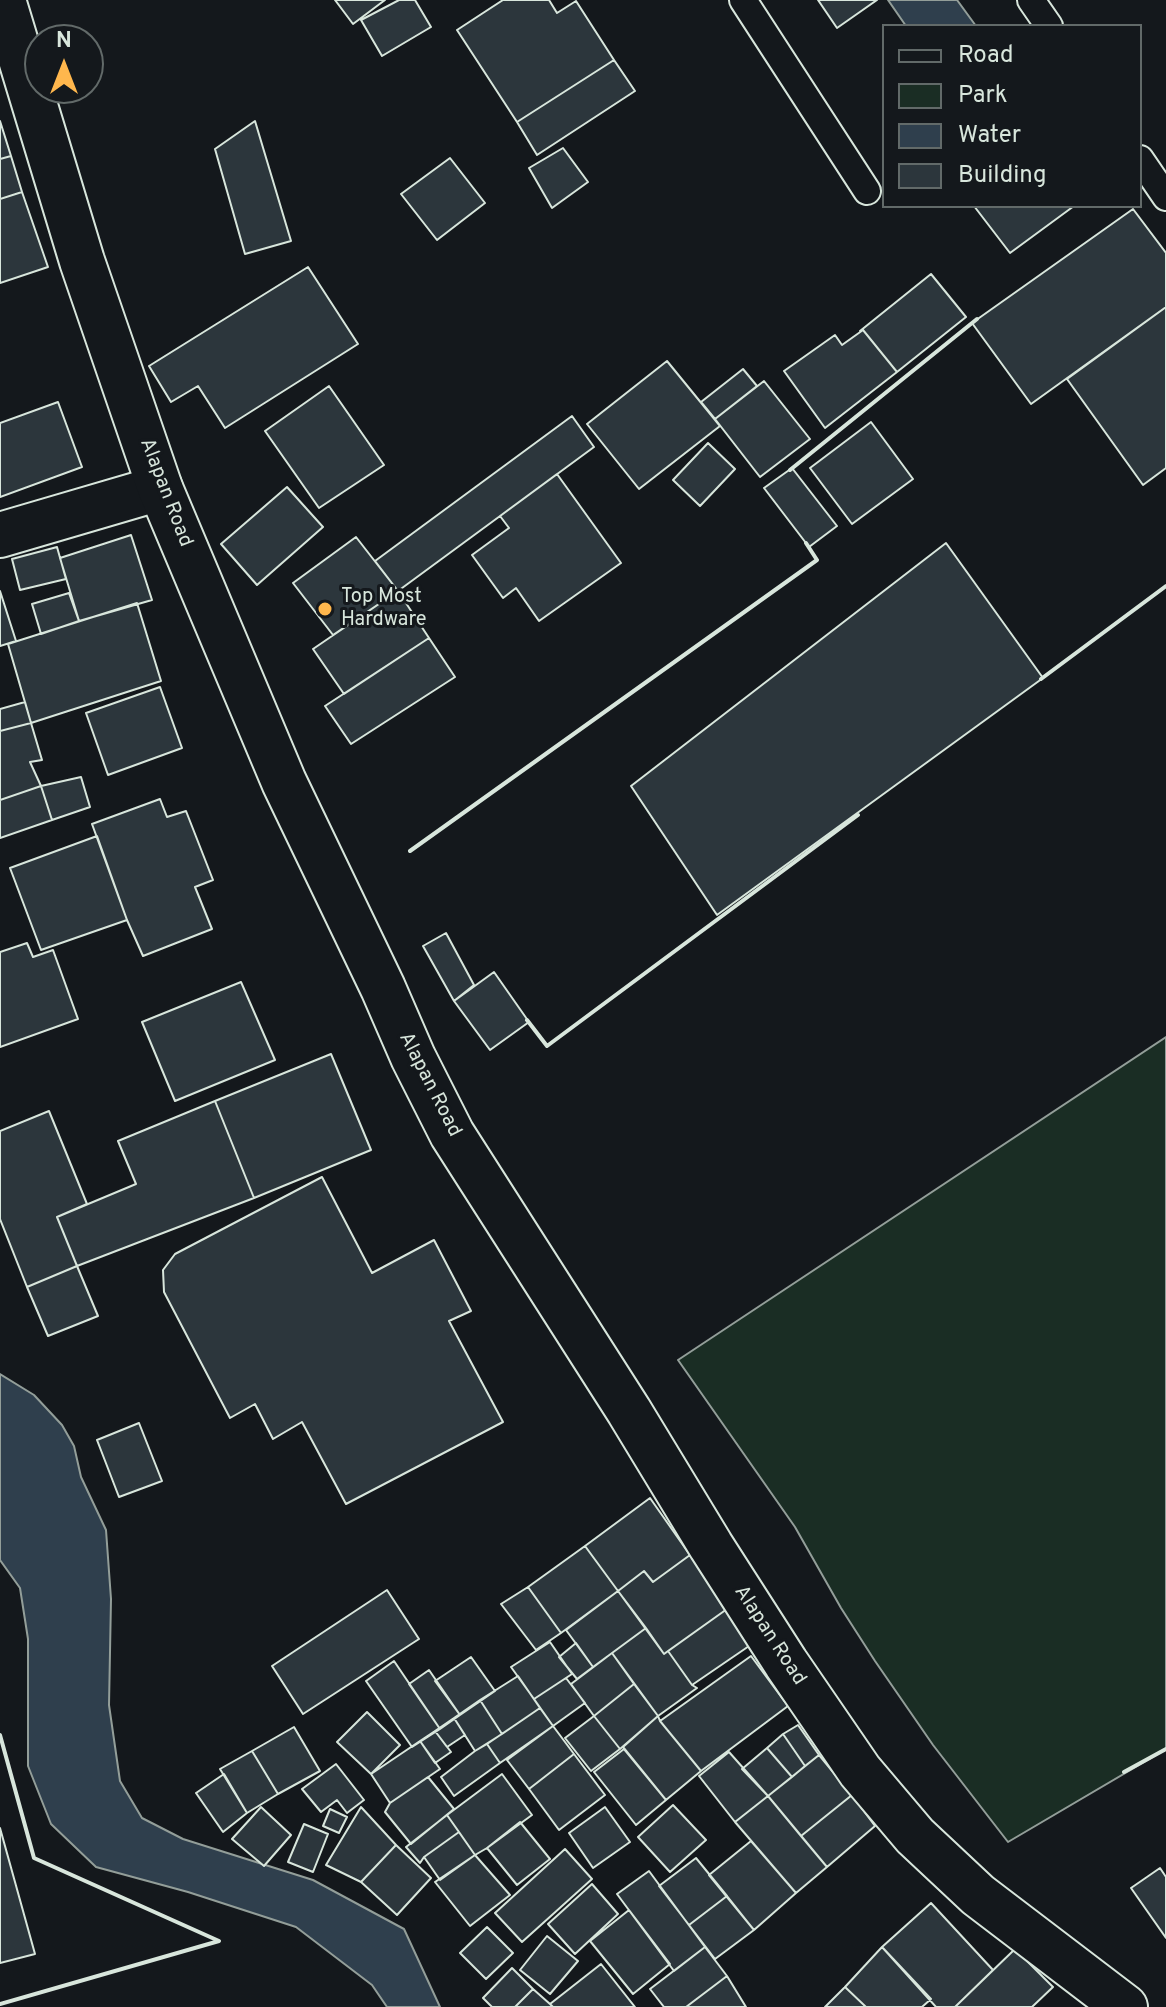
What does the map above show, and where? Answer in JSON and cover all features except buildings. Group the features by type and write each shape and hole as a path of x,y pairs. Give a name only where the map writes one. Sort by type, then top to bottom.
{"street":[{"name":"Alapan Road","path":"3,8 82,261 160,488 284,782 452,1134 622,1399 711,1546 860,1771 915,1836 978,1895 1125,2007"},
{"path":"0,535 160,488"}],"lane":[{"path":"743,0 867,191"},
{"path":"1031,0 1048,24"},
{"path":"1142,162 1166,197"}],"green space":[{"path":"1166,1037 1166,1749 1008,1842 933,1745 875,1661 795,1527 678,1360"}],"water":[{"path":"888,0 957,0 975,24 905,24"},
{"path":"0,1374 34,1395 62,1425 74,1446 81,1477 106,1530 111,1599 109,1705 120,1781 142,1818 183,1839 313,1880 404,1929 440,2007 387,2007 372,1985 296,1927 188,1892 96,1867 51,1824 28,1766 28,1639 20,1588 0,1560"}],"wall":[{"path":"790,470 977,319"},
{"path":"410,851 817,560 806,543"},
{"path":"1041,679 1166,586"},
{"path":"527,1020 547,1046 858,815"},
{"path":"0,1735 34,1858 219,1941 0,2004"},
{"path":"1124,1772 1166,1749"}],"place":[{"name":"Top Most Hardware","path":"325,609"}]}
